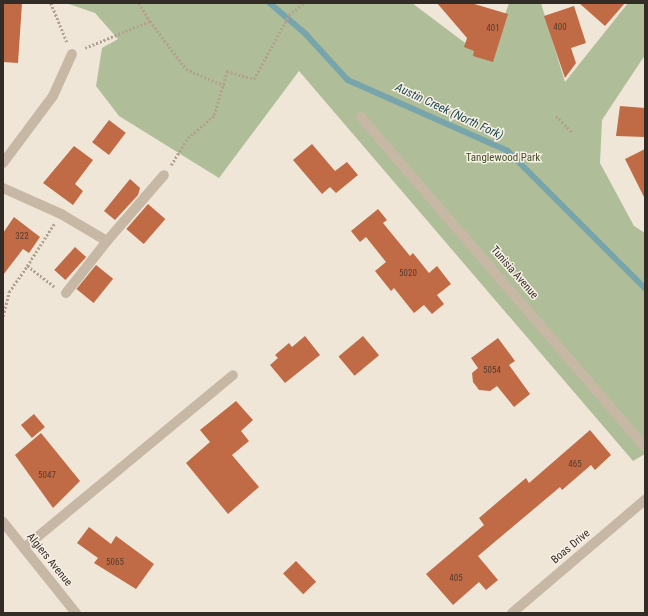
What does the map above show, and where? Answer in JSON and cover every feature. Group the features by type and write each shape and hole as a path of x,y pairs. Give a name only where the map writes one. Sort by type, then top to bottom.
{"street":[{"path":"3,164 54,96 72,54"},
{"name":"Tunisia Avenue","path":"361,117 645,447"},
{"path":"66,293 107,241 164,175"},
{"path":"3,188 61,214 107,241"},
{"path":"24,548 233,375"},
{"name":"Boas Drive","path":"512,613 645,500"},
{"name":"Algiers Avenue","path":"3,522 76,613"}],"path":[{"path":"51,3 72,54 150,21"},
{"path":"139,3 150,21 186,69 225,86"},
{"path":"164,175 188,138 214,115 225,86 227,71 254,79 289,15 304,3"},
{"path":"556,116 573,133"},
{"path":"3,316 9,292 61,214"},
{"path":"27,266 64,296 66,293"}],"green space":[{"name":"Tanglewood Park","path":"66,3 412,3 489,61 509,3 541,3 565,82 628,3 645,3 645,55 602,120 600,163 634,226 645,233 645,454 633,461 299,71 219,178 119,116 96,86 102,48 118,39 95,13"}],"building":[{"path":"3,3 22,3 18,63 3,62"},
{"path":"437,3 471,3 508,14 493,62 473,56 474,51 464,47 467,38"},
{"path":"579,3 625,3 605,26"},
{"path":"574,6 586,43 571,48 576,63 565,78 544,16"},
{"path":"620,106 645,108 645,137 616,136"},
{"path":"109,120 126,133 109,155 92,142"},
{"path":"312,144 335,171 347,162 358,175 336,193 330,187 322,194 293,160"},
{"path":"74,146 93,160 75,184 83,191 73,205 43,183"},
{"path":"645,149 645,199 625,159"},
{"path":"130,179 140,188 138,195 115,220 104,211"},
{"path":"148,204 165,219 144,244 126,229"},
{"path":"378,209 387,220 383,223 410,256 413,253 429,273 437,266 451,284 437,295 444,304 432,314 424,305 414,313 394,288 391,291 375,271 386,262 366,237 360,242 351,231"},
{"path":"14,217 40,237 29,253 23,249 3,275 3,233"},
{"path":"75,247 86,257 65,280 54,270"},
{"path":"96,265 113,279 94,303 76,289"},
{"path":"305,336 320,355 285,383 270,365 278,358 275,355 289,343 292,347"},
{"path":"363,336 379,355 355,376 338,357"},
{"path":"498,338 515,361 509,365 530,394 514,407 497,386 490,391 479,390 473,382 472,373 478,368 471,358"},
{"path":"236,401 253,420 241,431 249,441 232,455 259,487 228,514 186,463 210,442 200,430"},
{"path":"34,414 45,427 32,438 21,425"},
{"path":"590,430 611,455 595,470 591,465 562,490 560,487 478,556 498,580 486,590 479,582 453,605 426,574 484,525 479,518 526,478 529,483"},
{"path":"41,433 80,481 53,508 15,455"},
{"path":"89,527 111,544 116,536 154,564 136,589 94,563 98,558 77,543"},
{"path":"296,561 316,582 303,594 283,574"}],"waterway":[{"name":"Austin Creek (North Fork)","path":"270,3 306,34 348,80 508,151 645,288"}]}
